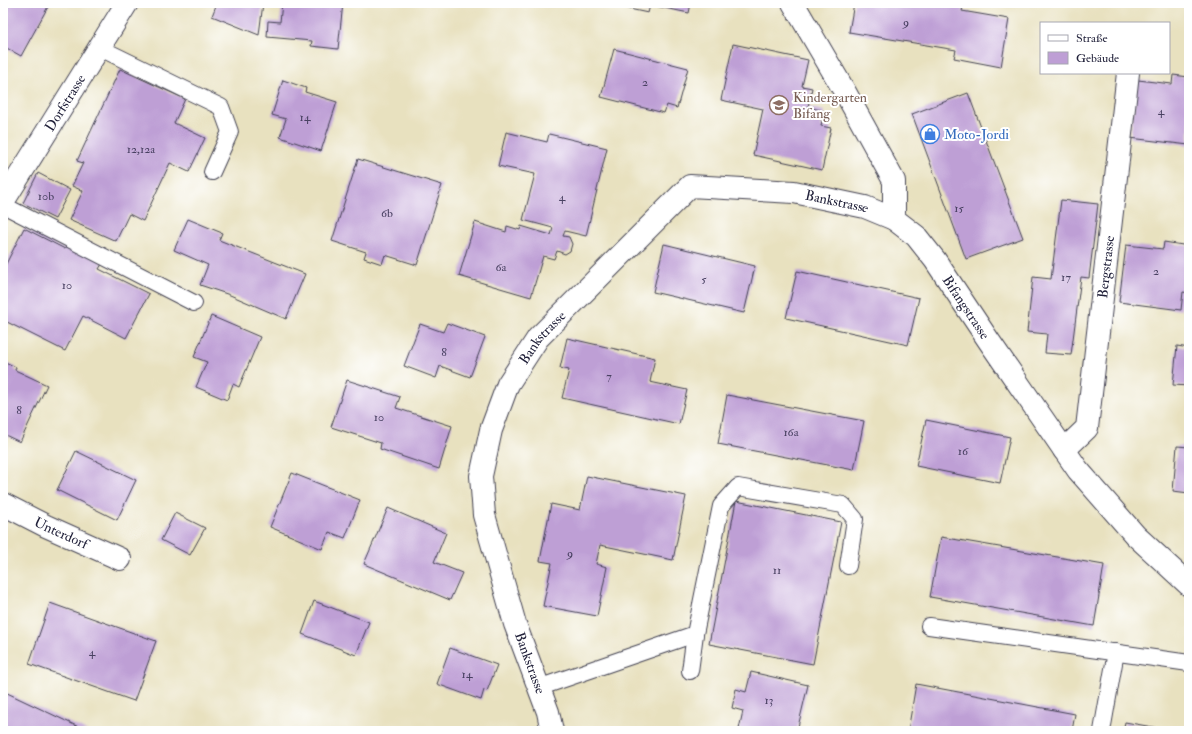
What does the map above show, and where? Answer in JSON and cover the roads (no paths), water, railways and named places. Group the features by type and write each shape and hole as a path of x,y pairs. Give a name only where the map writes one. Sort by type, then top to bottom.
{"street":[{"name":"Dorfstrasse","path":"3,204 127,3"},
{"path":"793,3 845,92 894,181 894,219"},
{"name":"Bergstrasse","path":"1064,450 1087,428 1128,74"},
{"name":"Bankstrasse","path":"552,731 548,712 515,624 484,514 481,476 491,430 508,384 538,338 690,186 794,192 865,207 894,219"},
{"name":"Bifangstrasse","path":"894,219 916,236 935,260 1078,470 1135,535 1189,585"},
{"name":"Unterdorf","path":"3,504 120,560"}],"lane":[{"path":"100,48 221,107 230,132 212,172"},
{"path":"3,204 194,303"},
{"path":"690,670 695,634 721,506 738,487 843,505 855,519 848,566"},
{"path":"929,626 1189,663"},
{"path":"538,688 695,634"},
{"path":"1102,731 1116,652"}],"place":[{"name":"Kindergarten Bifang","path":"779,105"},
{"name":"Moto-Jordi","path":"930,134"}]}
